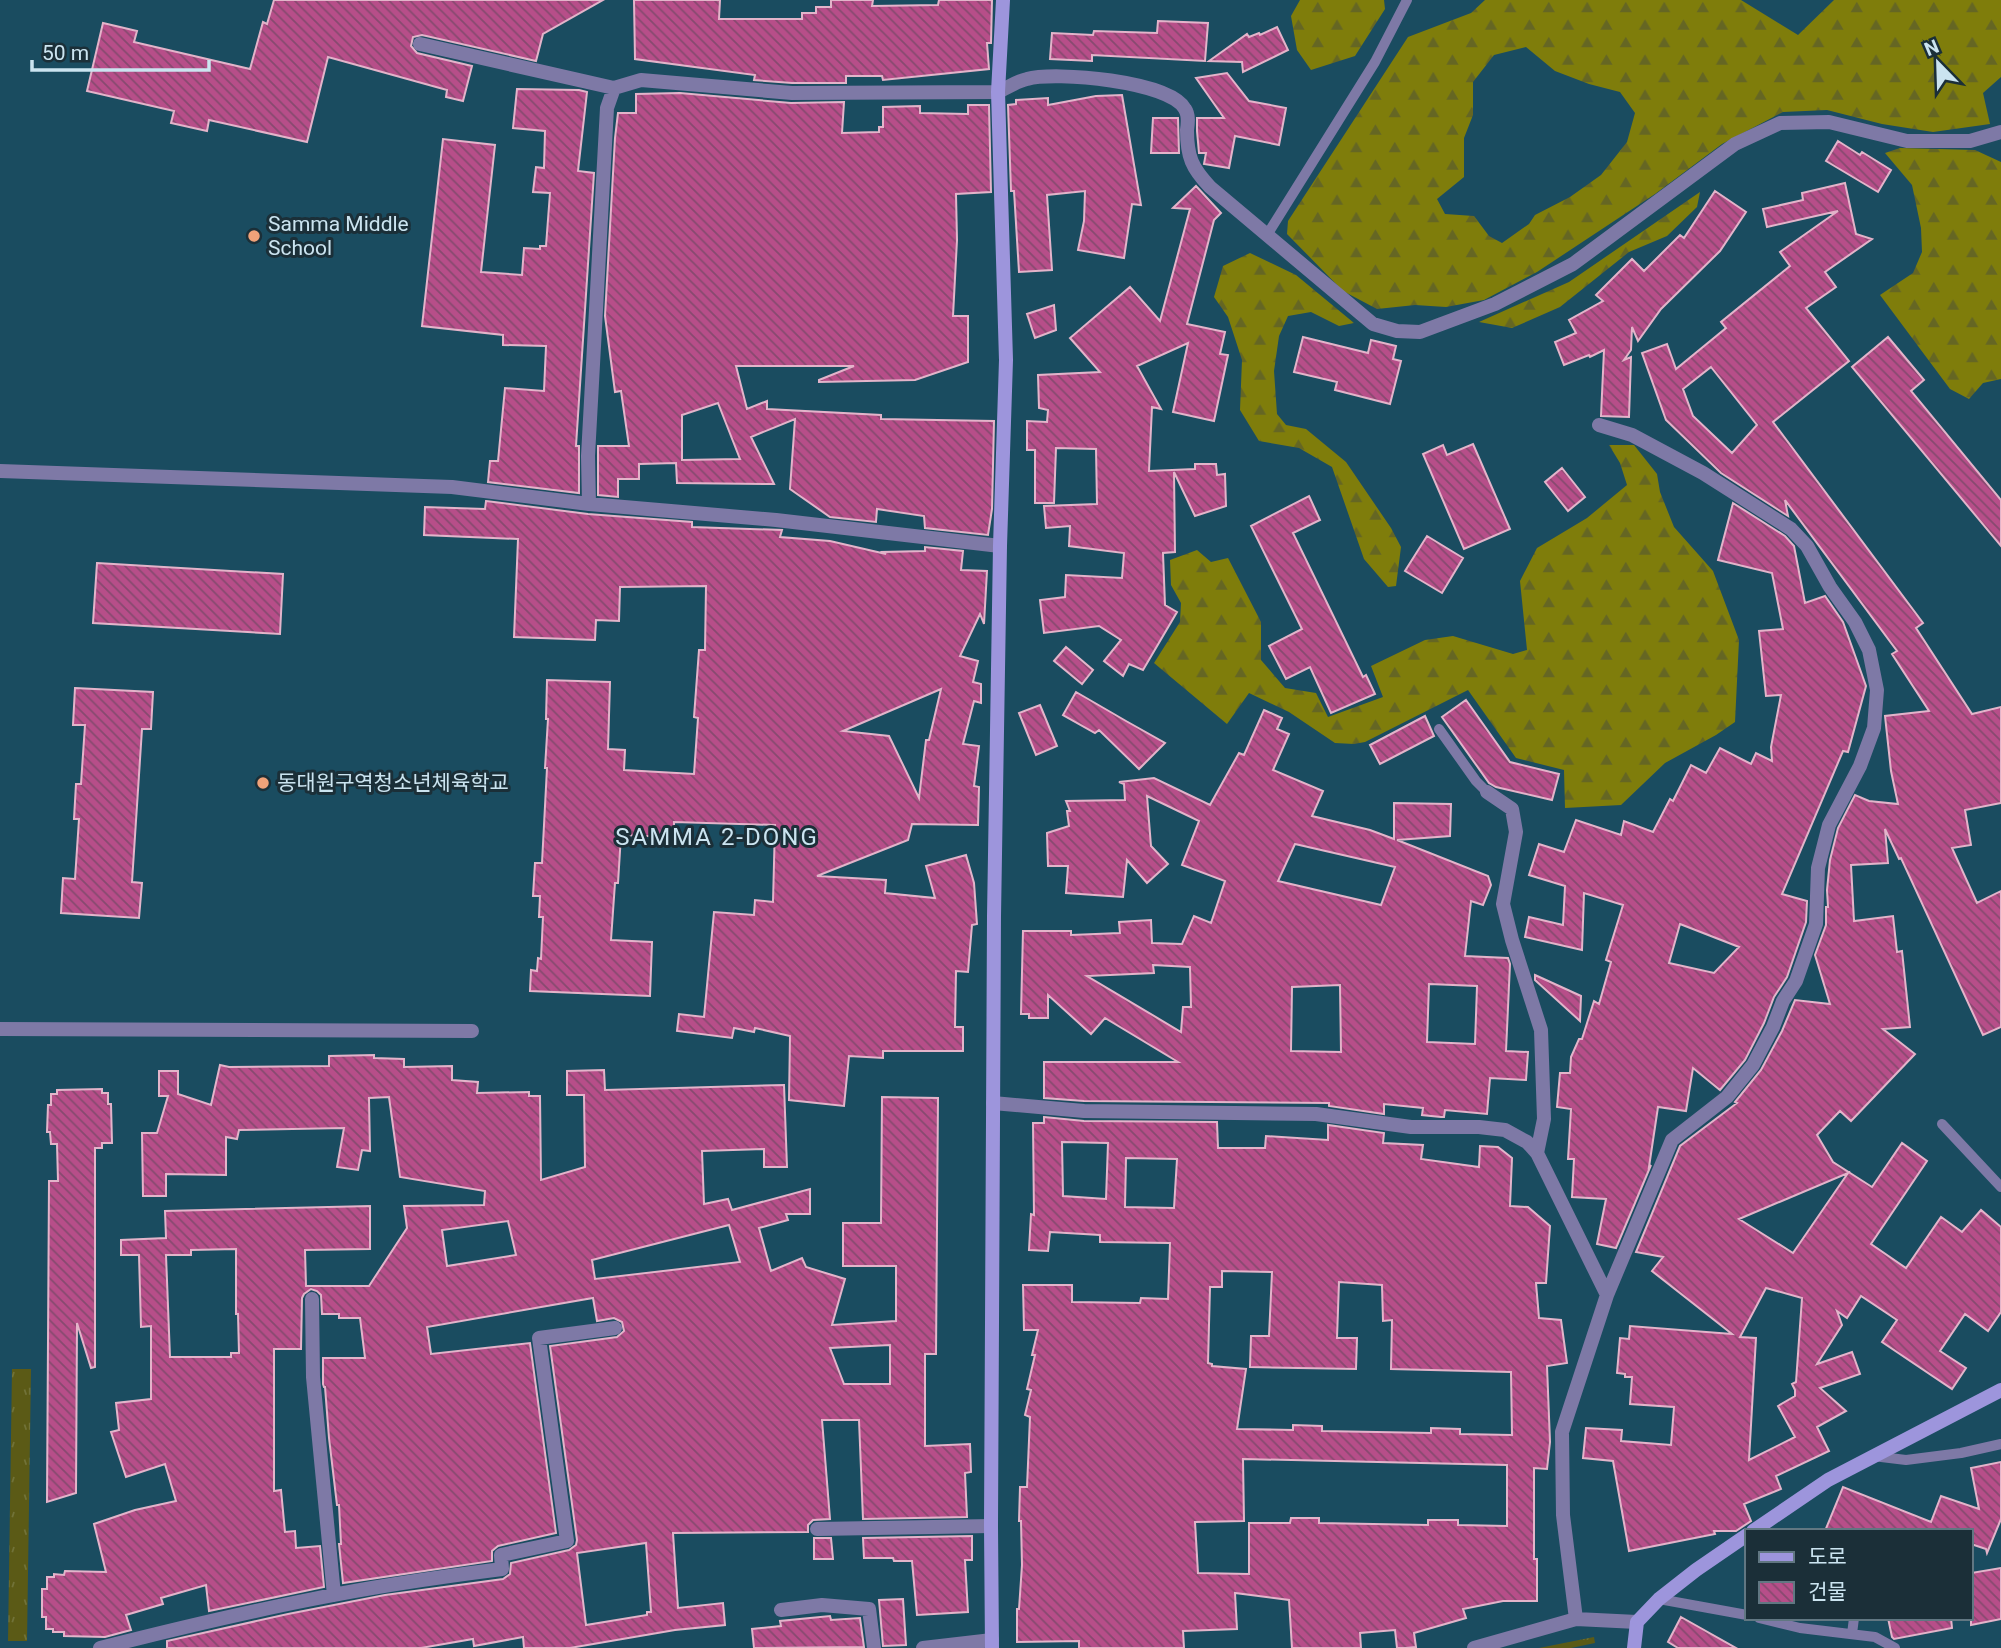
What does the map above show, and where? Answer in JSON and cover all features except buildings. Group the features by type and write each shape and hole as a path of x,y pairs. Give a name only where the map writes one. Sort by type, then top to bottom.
{"street":[{"path":"923,1648 992,1644 994,888 1006,360 998,92 1003,0"},
{"path":"420,44 614,88 641,80 792,93 998,92 1028,78 1082,76 1135,83 1171,98 1185,108 1188,117 1189,158 1196,172 1210,187 1373,324 1396,331 1420,332 1495,304 1573,264 1735,144 1780,123 1829,121 1907,141 1970,141 2001,132"},
{"path":"589,504 588,456 607,108 614,88"},
{"path":"1576,1619 1563,1515 1562,1432 1607,1295 1672,1140 1727,1097 1753,1065 1783,1001 1796,981 1816,924 1818,867 1829,825 1860,766 1874,728 1877,690 1869,650 1855,622 1830,587 1807,546 1791,528 1691,467 1632,435 1600,425"},
{"path":"0,471 452,487 589,504 776,520 1000,546"},
{"path":"1487,792 1512,809 1516,832 1503,904 1541,1030 1544,1119 1537,1153"},
{"path":"0,1029 472,1031"},
{"path":"993,1103 1084,1111 1316,1114 1411,1127 1479,1127 1505,1130 1527,1142 1537,1153 1607,1295"},
{"path":"312,1299 313,1377 334,1595"},
{"path":"100,1648 199,1623 334,1595 502,1569 501,1555 567,1541 539,1338 615,1328"},
{"path":"1757,1529 1828,1480 2001,1390"},
{"path":"817,1529 991,1526"},
{"path":"1634,1648 1637,1622 1659,1599 1745,1536"},
{"path":"781,1610 822,1605 869,1609 874,1648"},
{"path":"1474,1648 1576,1619 1637,1622"}],"lane":[{"path":"1267,235 1376,61 1407,0"},
{"path":"1439,729 1476,782 1487,792"},
{"path":"1942,1124 2001,1186"},
{"path":"1873,1456 1906,1460 1961,1453 2001,1444"},
{"path":"1659,1599 1745,1615"},
{"path":"1767,1620 1800,1628 1875,1637 1895,1648"},
{"path":"1852,1634 1854,1620"}],"green space":[{"path":"1300,0 1384,0 1385,9 1355,56 1311,70 1297,50 1291,16"},
{"path":"1485,0 1741,0 1798,35 1834,0 2001,0 2001,77 1983,93 1990,124 1933,132 1882,124 1827,110 1783,112 1722,144 1655,194 1537,272 1484,300 1446,307 1415,305 1377,309 1343,291 1287,234 1288,221 1408,37 1471,13","holes":["1526,47 1555,71 1620,92 1635,113 1627,142 1601,175 1570,197 1535,215 1529,224 1502,243 1489,236 1474,216 1445,214 1437,199 1464,177 1464,138 1473,115 1473,82 1494,55"]},
{"path":"1900,148 1975,150 2001,162 2001,379 1983,383 1969,399 1950,389 1880,295 1913,273 1922,252 1921,228 1912,185 1885,153"},
{"path":"1700,192 1697,207 1667,236 1629,252 1560,307 1512,328 1479,322 1569,282"},
{"path":"1250,253 1296,275 1354,323 1339,326 1311,312 1288,316 1279,336 1274,371 1277,414 1286,425 1306,429 1346,462 1401,547 1396,586 1388,587 1364,559 1332,467 1299,448 1259,441 1240,410 1242,360 1228,317 1214,297 1223,266"},
{"path":"1609,445 1634,445 1657,474 1660,492 1674,527 1713,571 1739,640 1735,722 1665,763 1621,805 1565,808 1564,770 1516,758 1468,690 1365,742 1335,743 1289,712 1249,693 1227,724 1154,663 1180,622 1181,603 1171,585 1170,560 1197,550 1211,562 1228,558 1261,622 1261,660 1285,688 1316,693 1328,717 1383,697 1371,666 1425,640 1453,636 1513,654 1527,650 1520,581 1537,548 1587,518 1627,485 1620,463"},
{"path":"12,1369 31,1369 27,1641 8,1641"},
{"path":"1594,1637 1595,1643 1571,1648 1539,1648"}],"place":[{"name":"Samma Middle School","path":"254,236"},
{"name":"동대원구역청소년체육학교","path":"263,783"}],"district":[{"name":"SAMMA 2-DONG","path":"717,837"}]}
